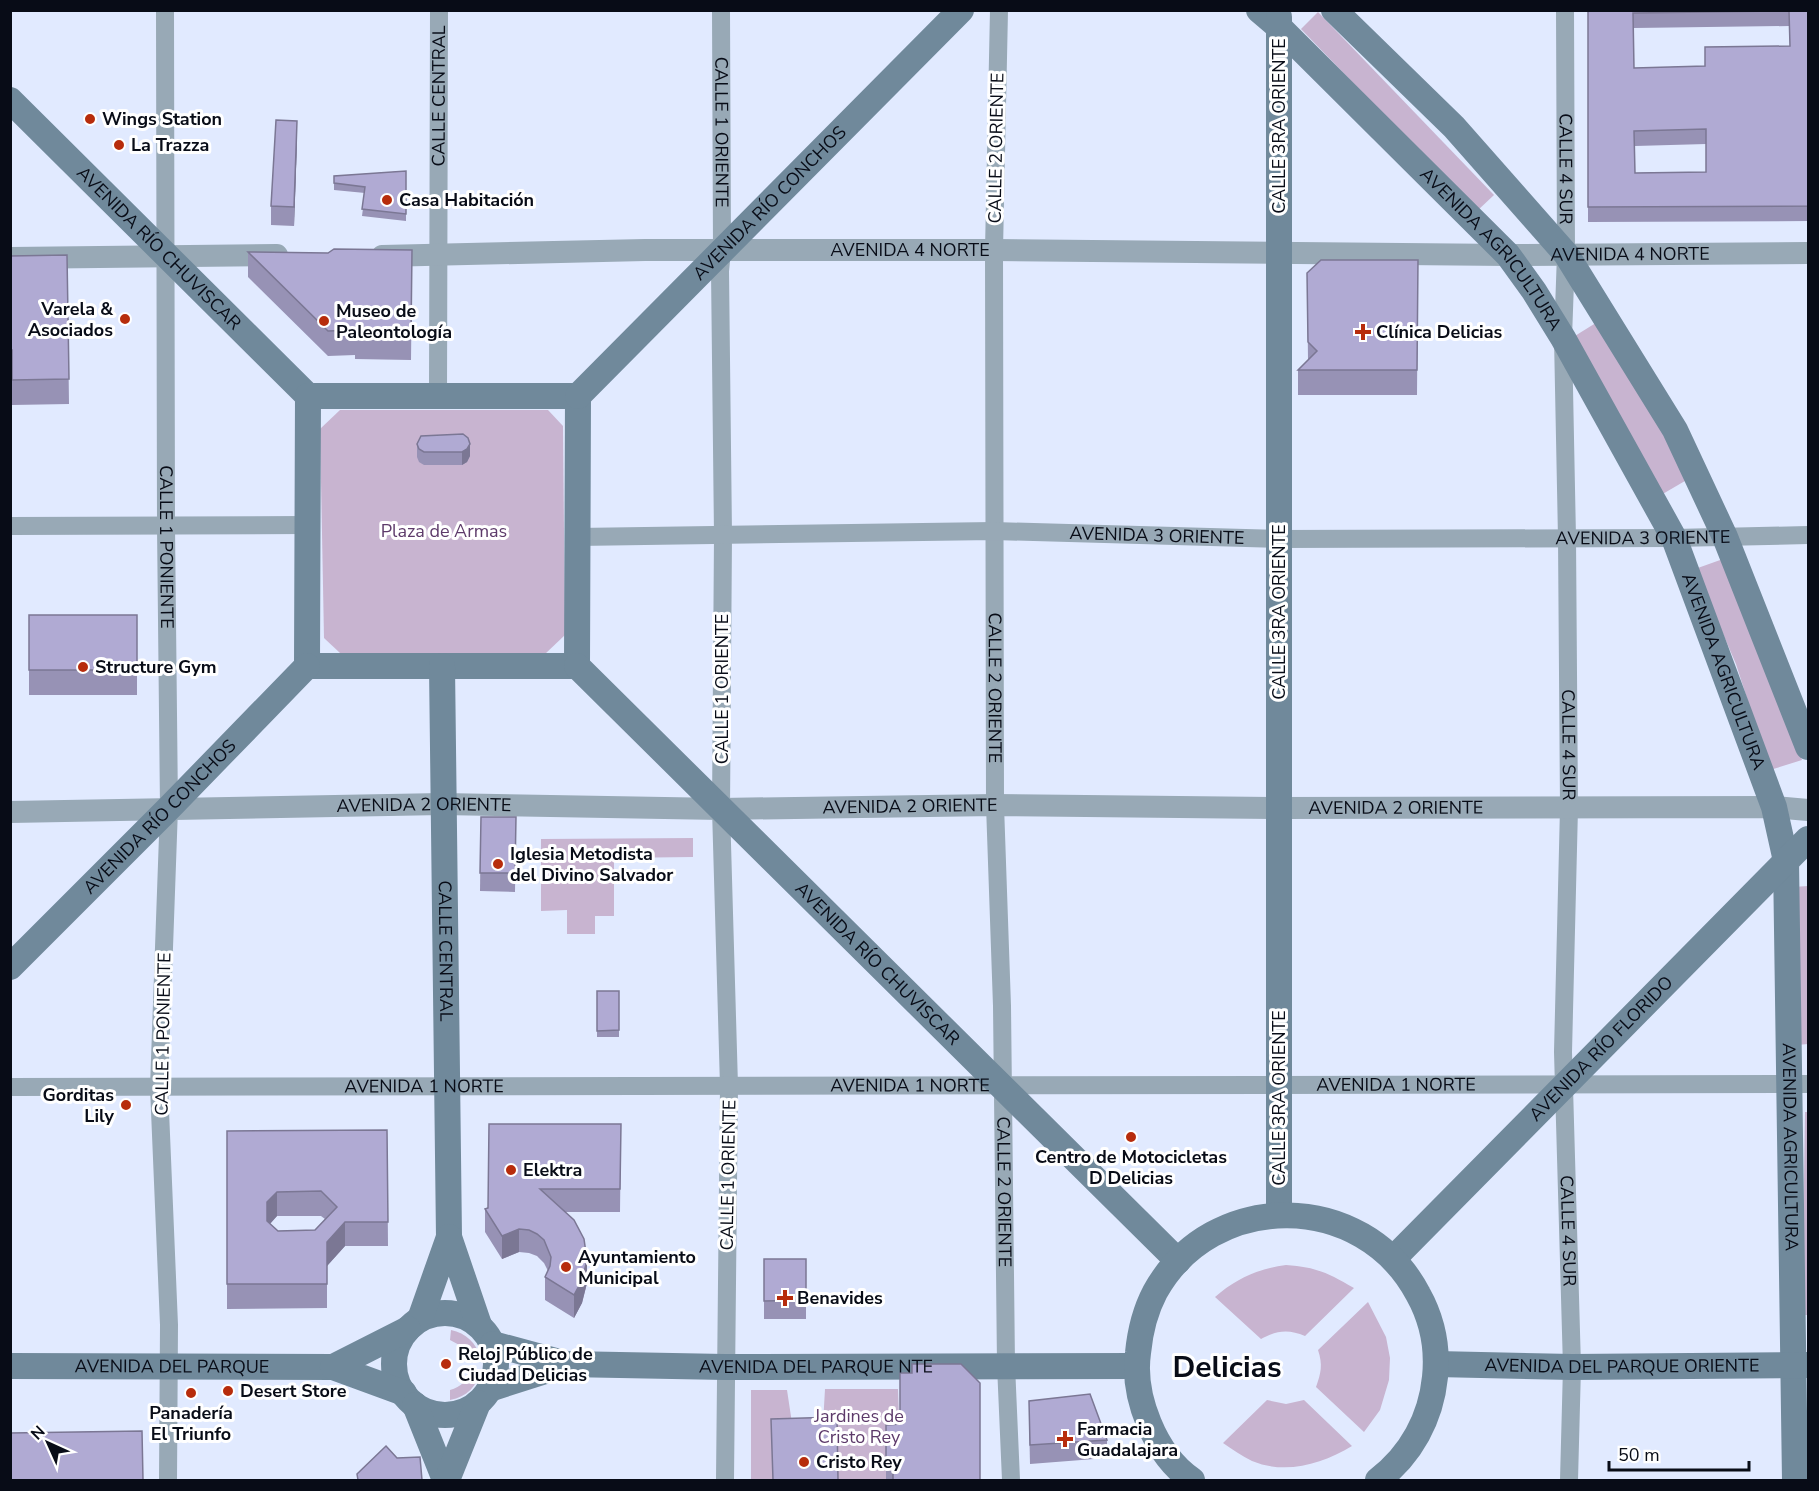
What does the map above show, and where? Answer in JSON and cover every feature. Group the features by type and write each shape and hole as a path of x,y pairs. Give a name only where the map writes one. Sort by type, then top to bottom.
{"main road":[{"name":"AVENIDA RÍO CONCHOS","path":"578,396 961,10"},
{"name":"AVENIDA AGRICULTURA","path":"1259,10 1279,19 1508,255 1534,291 1563,338 1674,538 1774,807 1786,861 1798,1084 1802,1365 1795,1480"},
{"path":"1334,10 1454,127 1566,254 1675,430 1725,537 1809,747"},
{"name":"CALLE 3RA ORIENTE","path":"1279,19 1279,1214"},
{"name":"AVENIDA RÍO CHUVISCAR","path":"10,100 308,396"},
{"path":"308,396 578,396 577,666 307,666 308,396"},
{"name":"AVENIDA RÍO CONCHOS","path":"10,967 307,666"},
{"name":"CALLE CENTRAL","path":"442,666 448,1237"},
{"name":"AVENIDA RÍO CHUVISCAR","path":"577,666 1178,1261"},
{"name":"AVENIDA RÍO FLORIDO","path":"1393,1258 1809,838"},
{"path":"1186,1479 1159,1445 1142,1407 1136,1366 1141,1328 1155,1292 1178,1261 1207,1237 1242,1221 1279,1214 1311,1216 1341,1224 1369,1239 1393,1258 1411,1281 1425,1307 1433,1335 1436,1364 1433,1393 1425,1422 1391,1477"},
{"path":"446,1480 409,1399 397,1381 394,1367 400,1340 414,1324 448,1237"},
{"path":"446,1480 495,1375 496,1359 448,1237"},
{"path":"333,1366 435,1314 451,1313 466,1317 486,1335 567,1364"},
{"path":"333,1366 409,1399 430,1412 447,1415 464,1411 484,1396 567,1364"},
{"name":"AVENIDA DEL PARQUE NTE","path":"567,1364 725,1367 1136,1366"},
{"name":"AVENIDA DEL PARQUE ORIENTE","path":"1436,1364 1572,1367 1802,1365"},
{"name":"AVENIDA DEL PARQUE","path":"10,1366 333,1366"}],"street":[{"name":"CALLE 1 PONIENTE","path":"165,10 169,808 159,1087 169,1366 168,1480"},
{"name":"CALLE CENTRAL","path":"438,396 439,10"},
{"name":"CALLE 1 ORIENTE","path":"721,10 722,251 720,271 723,535 721,809 729,1086 725,1480"},
{"name":"CALLE 2 ORIENTE","path":"999,10 994,250 995,805 1005,1132 1006,1365 1011,1480"},
{"name":"CALLE 4 SUR","path":"1565,10 1566,254 1563,338 1569,808 1564,1086 1572,1367 1569,1480"},
{"name":"AVENIDA 4 NORTE","path":"366,256 645,250 994,250 1508,255 1809,253"},
{"path":"10,258 166,255 295,256"},
{"path":"10,526 307,525"},
{"name":"AVENIDA 3 ORIENTE","path":"577,537 994,531 1279,539 1674,538 1809,534"},
{"name":"AVENIDA 2 ORIENTE","path":"10,812 442,804 721,809 995,805 1279,808 1774,807 1809,810"},
{"name":"AVENIDA 1 NORTE","path":"10,1087 1798,1084"}],"green space":[{"path":"1318,12 1494,195 1477,211 1301,29"},
{"path":"1599,321 1690,478 1661,495 1570,339"},
{"name":"Plaza de Armas","path":"340,410 548,410 563,426 565,635 545,654 340,653 324,638 320,429"},
{"path":"1723,559 1763,652 1802,760 1770,770 1736,664 1695,569"},
{"path":"693,838 693,857 614,858 614,916 595,916 595,934 567,934 567,910 541,911 541,839"},
{"path":"1808,886 1808,1044 1797,1045 1793,887"},
{"path":"1805,1112 1808,1112 1808,1315 1802,1315"},
{"path":"1286,1265 1306,1267 1322,1272 1354,1288 1305,1336 1294,1332 1283,1332 1261,1339 1215,1297 1248,1275"},
{"path":"1368,1302 1386,1337 1390,1358 1389,1380 1380,1410 1364,1432 1316,1387 1321,1369 1318,1350"},
{"path":"451,1330 470,1339 481,1358 470,1358 463,1347 450,1340"},
{"path":"470,1370 481,1370 474,1386 461,1396 450,1400 450,1390 463,1383"},
{"name":"Jardines de Cristo Rey","path":"825,1389 898,1389 900,1449 886,1449 886,1480 751,1480 751,1390 787,1390 795,1443 822,1442"},
{"path":"1267,1400 1286,1404 1304,1400 1352,1446 1328,1458 1304,1466 1278,1467 1252,1461 1223,1443"}],"building":[{"path":"1588,10 1809,10 1809,206 1588,207","holes":["1789,11 1790,46 1705,47 1705,66 1634,68 1633,13","1706,129 1706,172 1635,173 1634,131"]},
{"path":"276,120 297,121 294,207 271,206"},
{"name":"Casa Habitación","path":"406,171 406,214 362,209 365,187 334,183 334,176"},
{"path":"334,249 412,250 411,335 355,335 355,330 328,331 248,252 328,253"},
{"path":"67,255 69,379 12,380 10,256"},
{"name":"Clínica Delicias","path":"1321,260 1418,260 1417,370 1298,370 1317,351 1308,342 1307,273"},
{"path":"463,434 468,438 470,444 462,452 424,452 417,444 421,436"},
{"path":"29,615 137,615 137,670 29,670"},
{"name":"Iglesia Metodista del Divino Salvador","path":"481,817 516,817 515,873 480,873"},
{"path":"597,991 619,991 619,1030 597,1031"},
{"path":"489,1124 621,1124 620,1189 540,1189 574,1220 584,1239 587,1260 582,1280 574,1295 545,1277 551,1257 544,1240 529,1230 519,1229 502,1236 485,1209 488,1208"},
{"path":"387,1130 388,1222 345,1222 327,1242 327,1284 227,1284 227,1131","holes":["321,1191 337,1207 315,1230 278,1231 267,1221 267,1202 277,1192"]},
{"path":"764,1259 806,1259 806,1300 764,1301"},
{"path":"912,1364 961,1364 980,1383 980,1480 893,1480 893,1467 886,1467 886,1425 900,1424 900,1373 912,1373"},
{"path":"1090,1394 1107,1440 1030,1445 1029,1401"},
{"path":"837,1417 838,1480 773,1480 771,1419"},
{"path":"142,1431 143,1480 10,1480 10,1433"},
{"path":"386,1446 397,1458 420,1457 422,1480 358,1480 357,1474"}],"place":[{"name":"Wings Station","path":"90,119"},
{"name":"La Trazza","path":"119,145"},
{"name":"Casa Habitación","path":"387,200"},
{"name":"Varela & Asociados","path":"125,319"},
{"name":"Museo de Paleontología","path":"324,321"},
{"name":"Clínica Delicias","path":"1363,332"},
{"name":"Structure Gym","path":"83,667"},
{"name":"Iglesia Metodista del Divino Salvador","path":"498,864"},
{"name":"Gorditas Lily","path":"126,1105"},
{"name":"Centro de Motocicletas D Delicias","path":"1131,1137"},
{"name":"Elektra","path":"511,1170"},
{"name":"Ayuntamiento Municipal","path":"566,1267"},
{"name":"Benavides","path":"785,1298"},
{"name":"Reloj Público de Ciudad Delicias","path":"446,1364"},
{"name":"Desert Store","path":"228,1391"},
{"name":"Panadería El Triunfo","path":"191,1393"},
{"name":"Farmacia Guadalajara","path":"1065,1439"},
{"name":"Cristo Rey","path":"804,1462"}],"district":[{"name":"Delicias","path":"1227,1367"}]}
